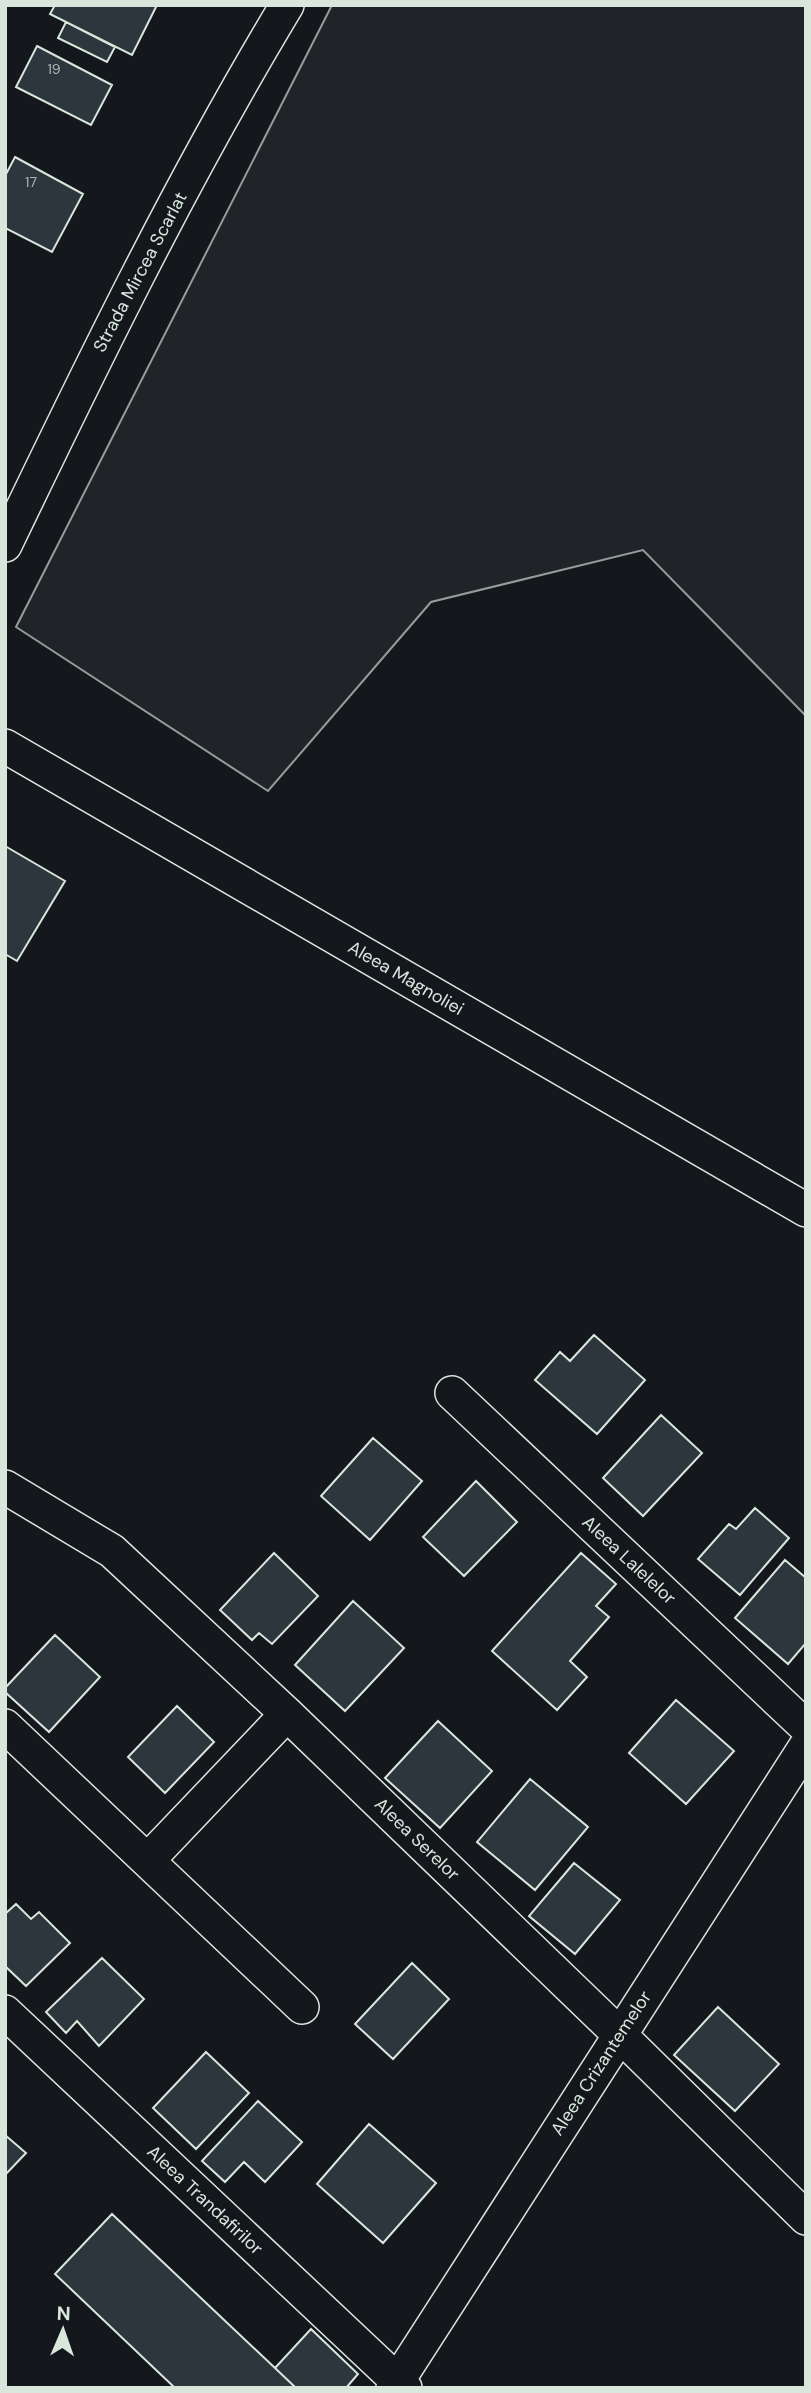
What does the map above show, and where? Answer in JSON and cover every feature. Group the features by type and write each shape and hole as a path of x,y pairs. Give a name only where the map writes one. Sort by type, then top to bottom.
{"street":[{"name":"Strada Mircea Scarlat","path":"5,545 112,323 241,81 287,5"},
{"name":"Aleea Magnoliei","path":"5,746 806,1210"},
{"name":"Aleea Lalelelor","path":"452,1393 806,1727"},
{"name":"Aleea Serelor","path":"5,1487 112,1551 287,1714 806,2218"},
{"path":"148,1860 287,1714"},
{"path":"5,1726 302,2007"},
{"name":"Aleea Crizantemelor","path":"396,2386 619,2034 806,1746"},
{"name":"Aleea Trandafirilor","path":"5,2012 396,2386"}],"shaded area":[{"path":"332,5 806,5 806,716 643,550 431,602 268,791 16,627"}],"building":[{"path":"55,5 157,5 132,55 50,14"},
{"path":"66,22 115,47 107,62 58,38"},
{"path":"37,46 112,85 91,125 16,87"},
{"path":"15,157 83,194 52,252 5,228 5,176"},
{"path":"5,846 65,881 17,961 5,954"},
{"path":"594,1335 645,1380 597,1434 535,1380 560,1352 570,1361"},
{"path":"661,1415 702,1453 643,1516 603,1478"},
{"path":"373,1438 422,1481 370,1540 321,1496"},
{"path":"476,1481 517,1522 464,1576 423,1537"},
{"path":"755,1508 789,1538 740,1595 698,1559 729,1524 736,1529"},
{"path":"274,1553 318,1596 272,1644 259,1633 252,1640 220,1610"},
{"path":"581,1553 616,1584 596,1606 609,1617 570,1661 587,1677 557,1710 492,1651"},
{"path":"785,1560 806,1578 806,1643 788,1664 735,1618"},
{"path":"353,1601 404,1648 345,1711 295,1665"},
{"path":"55,1635 100,1677 49,1732 5,1692 5,1688"},
{"path":"676,1700 734,1751 686,1804 629,1753"},
{"path":"177,1706 214,1742 165,1793 128,1757"},
{"path":"438,1721 492,1771 440,1828 385,1778"},
{"path":"530,1779 588,1827 535,1890 477,1842"},
{"path":"574,1863 620,1900 575,1954 529,1916"},
{"path":"16,1904 31,1919 39,1912 70,1943 26,1986 5,1966 5,1914"},
{"path":"102,1958 144,1999 99,2046 77,2021 66,2033 46,2012"},
{"path":"412,1963 449,1999 393,2059 355,2024"},
{"path":"718,2007 779,2064 735,2111 674,2055"},
{"path":"206,2052 249,2093 196,2149 153,2108"},
{"path":"258,2101 302,2142 265,2182 244,2162 225,2182 202,2161"},
{"path":"369,2124 436,2183 383,2243 317,2184"},
{"path":"5,2135 26,2153 5,2175"},
{"path":"112,2214 296,2388 175,2388 55,2274"},
{"path":"311,2329 358,2374 346,2388 296,2388 275,2368"}]}
